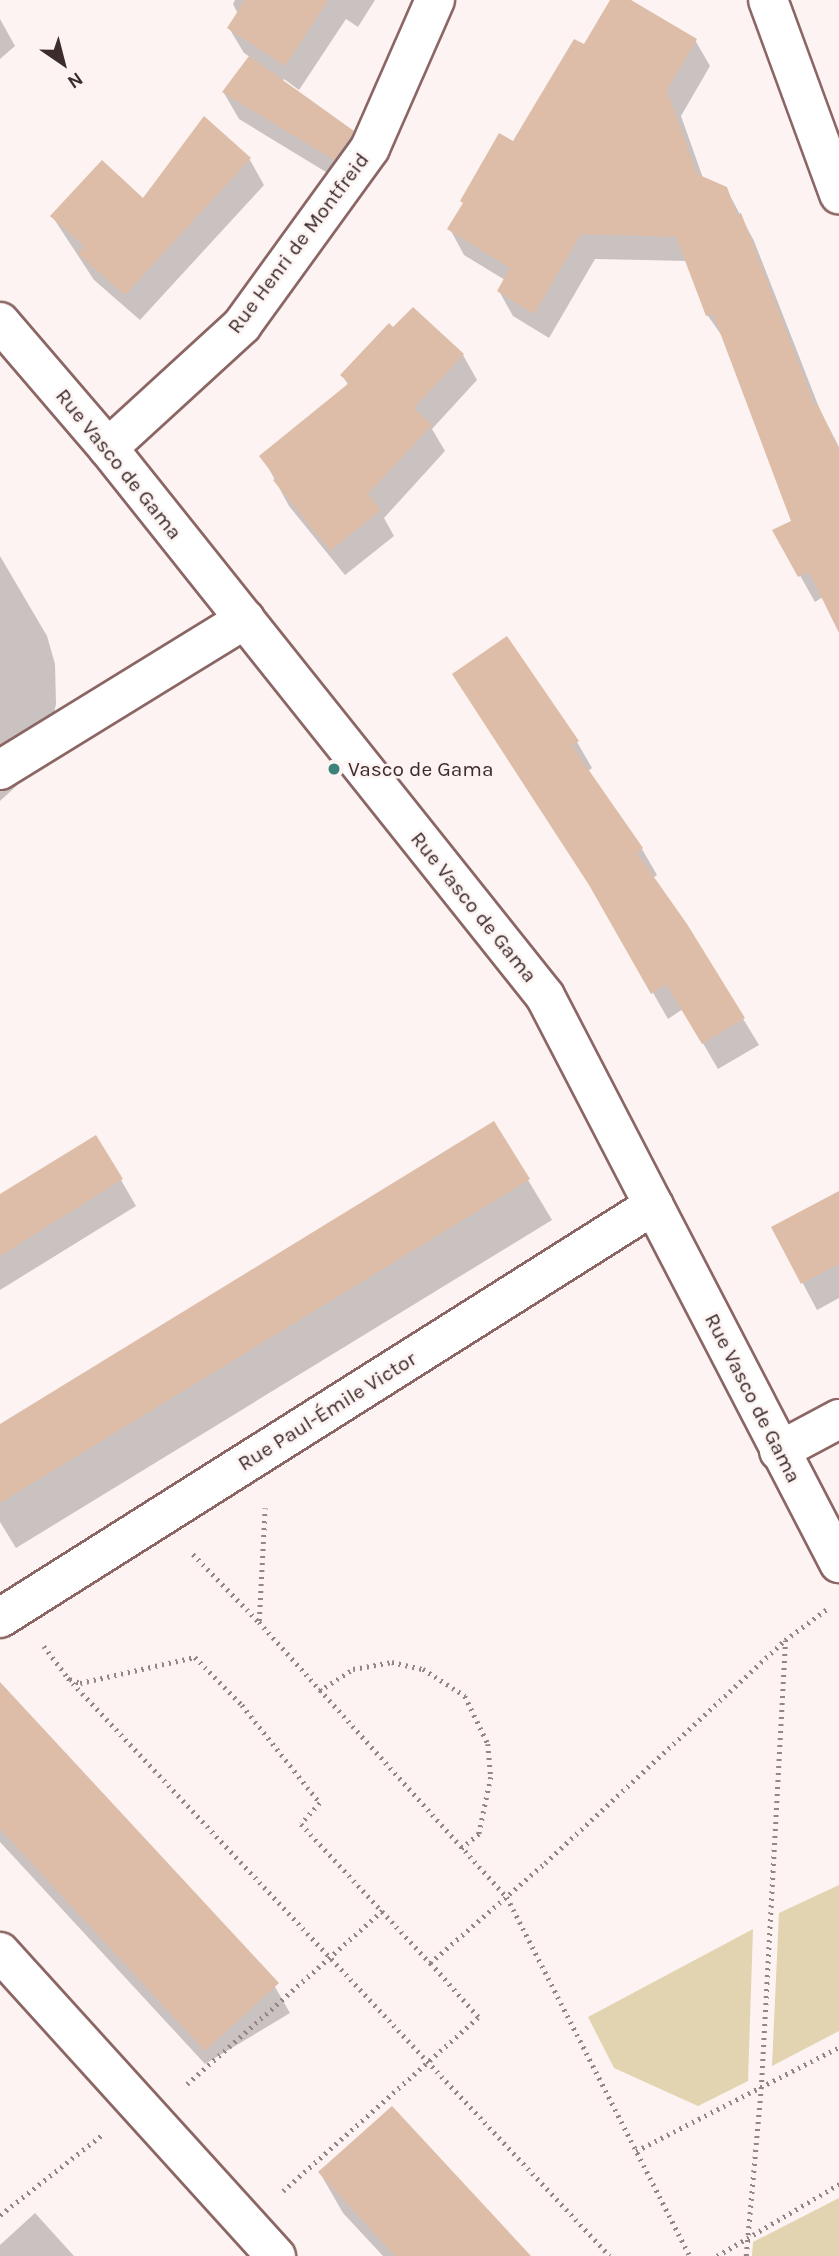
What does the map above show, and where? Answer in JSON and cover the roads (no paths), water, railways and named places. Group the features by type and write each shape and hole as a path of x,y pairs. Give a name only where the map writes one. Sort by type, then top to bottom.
{"street":[{"name":"Rue Henri de Montfreid","path":"108,448 242,325 370,148 435,0"},
{"path":"768,0 839,194"},
{"name":"Rue Vasco de Gama","path":"0,322 108,448 545,996 839,1563"},
{"path":"0,770 244,619"},
{"name":"Rue Paul-Émile Victor","path":"8,1612 654,1205"},
{"path":"779,1451 839,1419"},
{"path":"0,1952 276,2256"}],"place":[{"name":"Vasco de Gama","path":"334,769"}]}
